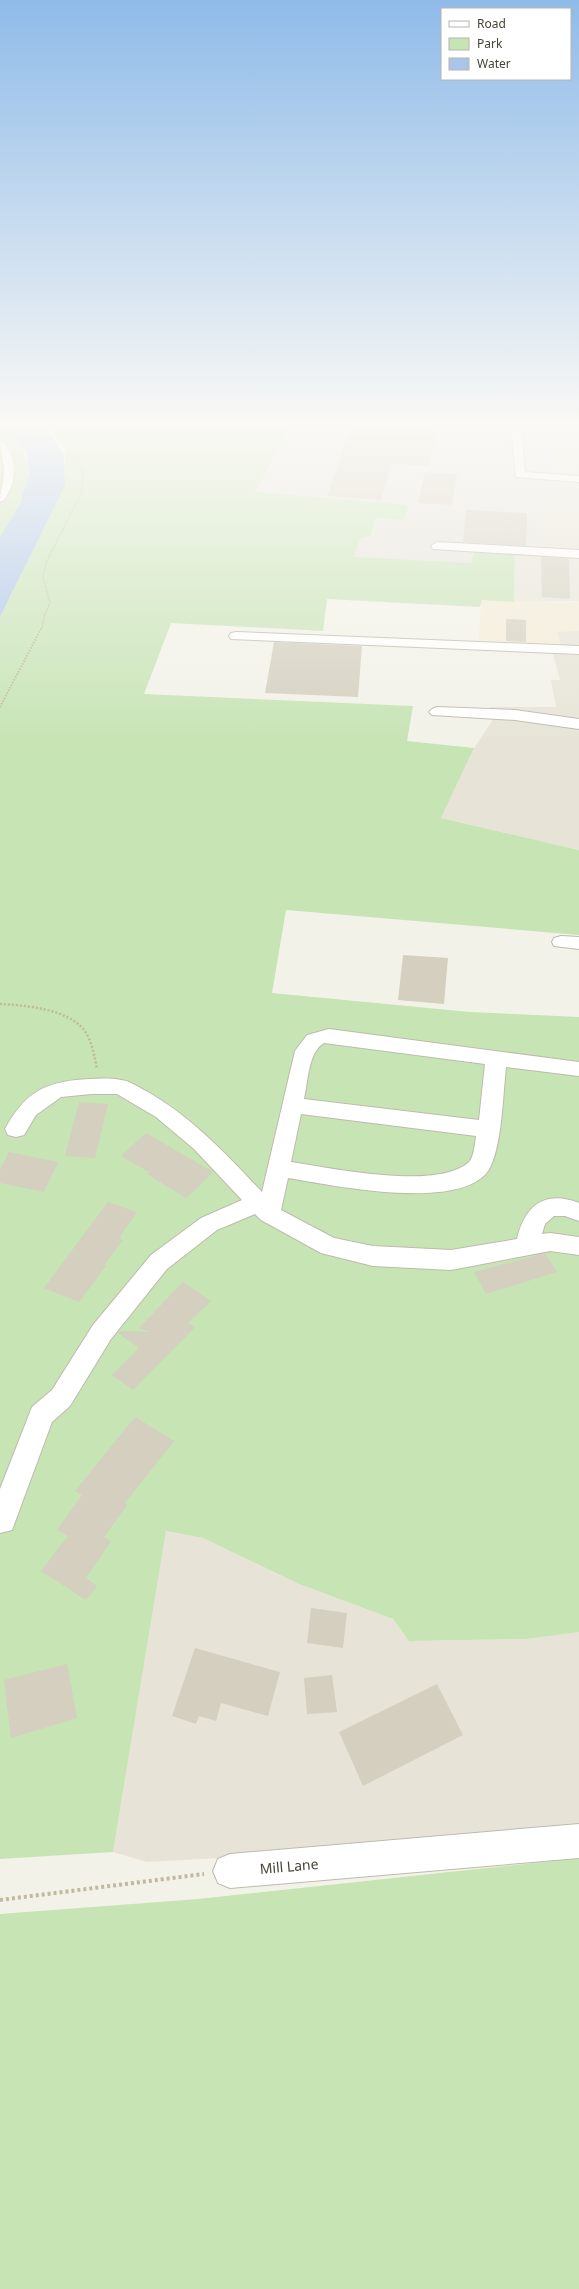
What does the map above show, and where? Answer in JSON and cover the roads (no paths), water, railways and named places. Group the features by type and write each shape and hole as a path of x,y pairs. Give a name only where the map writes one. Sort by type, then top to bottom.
{"street":[{"path":"437,546 579,554"},
{"path":"236,636 579,650"},
{"path":"437,712 515,715 579,724"},
{"path":"264,1208 279,1168 306,1047 319,1036 579,1069"},
{"path":"279,1168 398,1184 429,1185 456,1182 470,1174 479,1165 487,1129 496,1058"},
{"path":"16,1129 28,1110 56,1090 101,1086 121,1087 164,1111 202,1143 264,1208 329,1246 373,1256 451,1260 550,1242 579,1246"},
{"path":"292,1105 487,1129"},
{"path":"527,1246 531,1228 538,1214 549,1208 564,1206 579,1212"},
{"path":"2,1521 42,1415 61,1398 102,1332 159,1262 209,1224 264,1208"},
{"name":"Mill Lane","path":"230,1871 579,1841"}],"water":[{"path":"4,530 43,530 0,617 0,537"}]}
